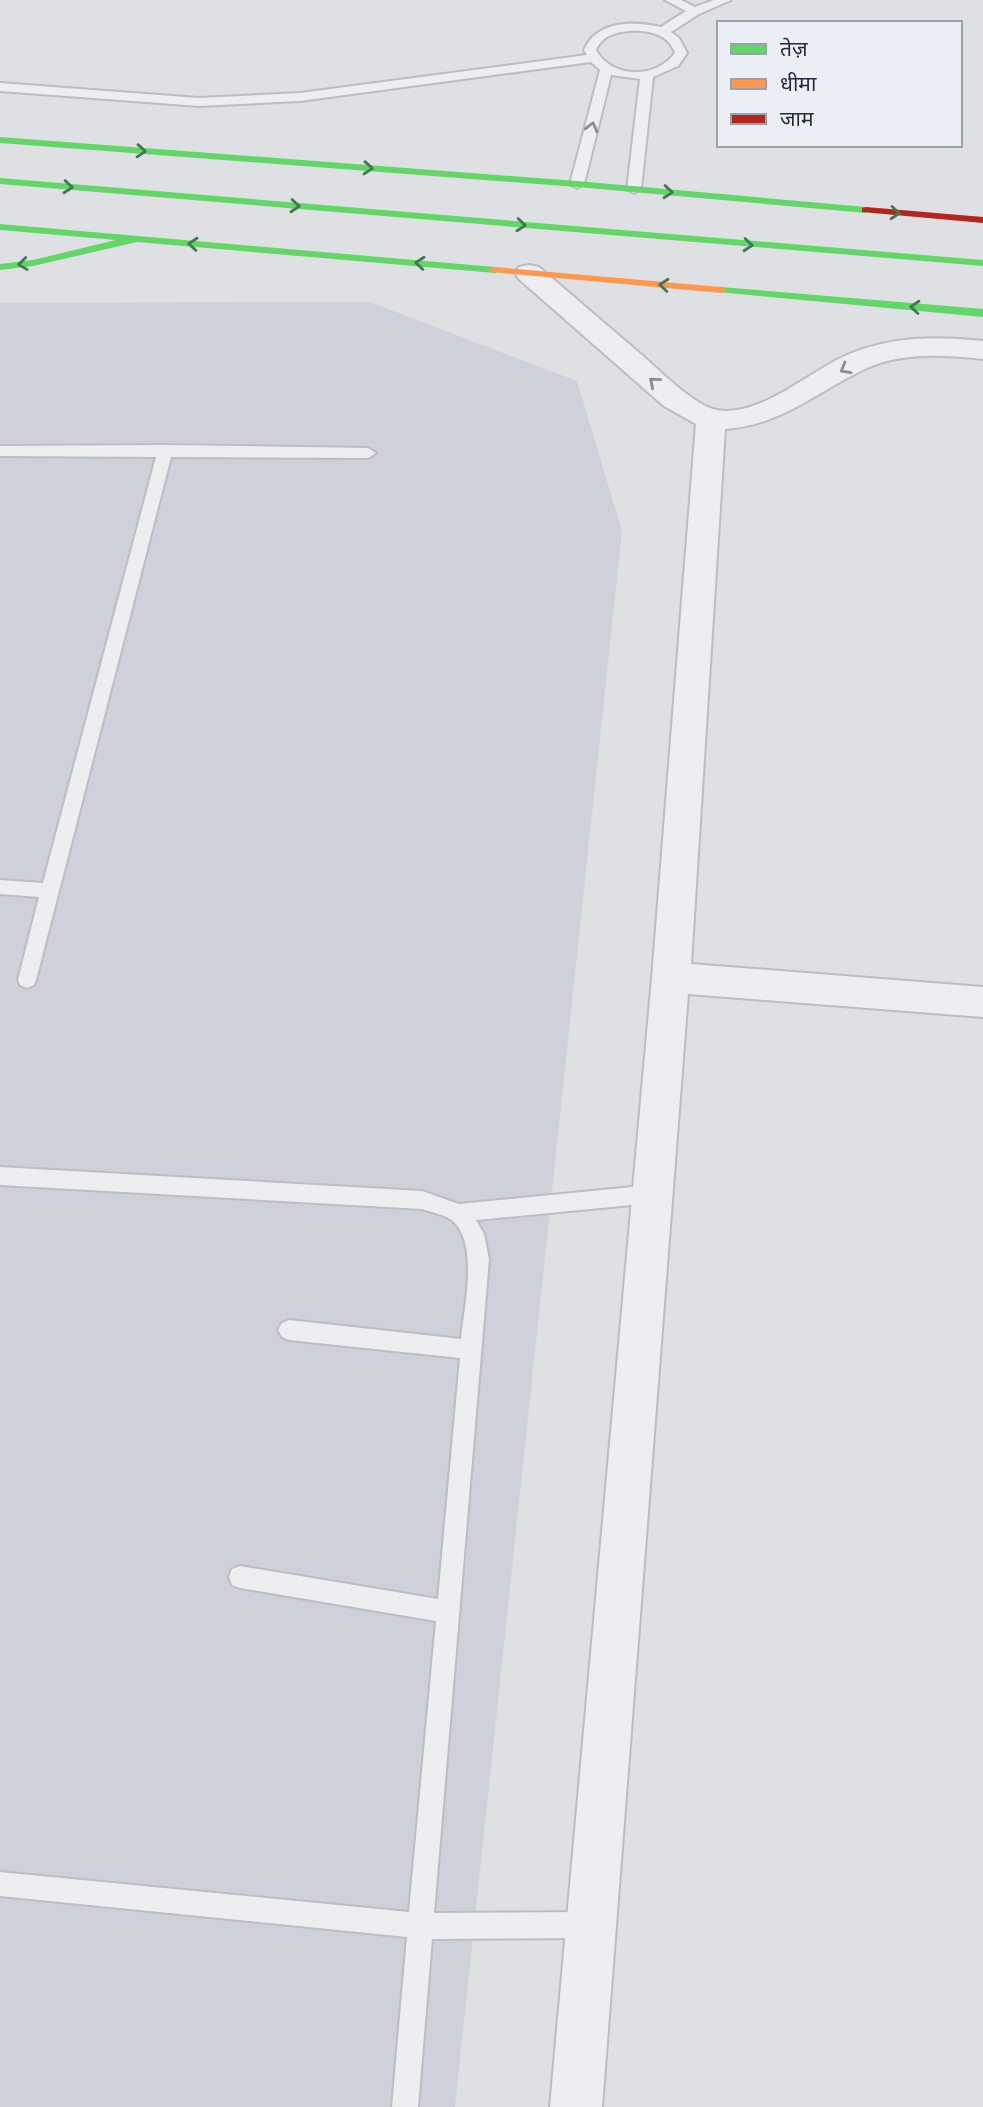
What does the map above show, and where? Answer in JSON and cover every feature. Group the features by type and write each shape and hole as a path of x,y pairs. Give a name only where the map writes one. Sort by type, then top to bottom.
{"main road":[{"path":"0,140 577,184 983,220"},
{"path":"0,181 983,263"},
{"path":"0,227 983,313"},
{"path":"0,267 33,263 137,239"}],"street":[{"path":"529,273 674,399 711,419 743,418 774,409 858,361 901,349 944,346 983,350"},
{"path":"576,2107 671,978 711,419"},
{"path":"671,978 983,1002"}],"lane":[{"path":"671,0 695,11"},
{"path":"662,32 695,11 725,0"},
{"path":"635,27 662,32 672,37 679,45 681,53 678,61 670,68 647,75 630,75 606,69 592,58 592,42 609,31 635,27"},
{"path":"0,87 199,102 300,97 592,58"},
{"path":"577,184 606,69"},
{"path":"634,189 647,75"},
{"path":"27,981 165,450"},
{"path":"0,451 368,453"},
{"path":"0,887 51,891"},
{"path":"0,1175 422,1200 459,1213 653,1194"},
{"path":"405,2107 478,1259 474,1234 459,1213"},
{"path":"289,1330 471,1350"},
{"path":"240,1577 448,1612"},
{"path":"0,1884 421,1926 590,1926"}],"shaded area":[{"path":"370,302 577,381 622,531 455,2107 0,2107 0,303"}],"traffic: fast":[{"path":"0,140 577,184 866,210"},
{"path":"0,181 983,263"},
{"path":"0,227 495,270"},
{"path":"0,267 33,263 137,239"},
{"path":"721,290 983,313"}],"traffic: slow":[{"path":"495,270 721,290"}],"traffic: jam":[{"path":"866,210 983,220"}]}
